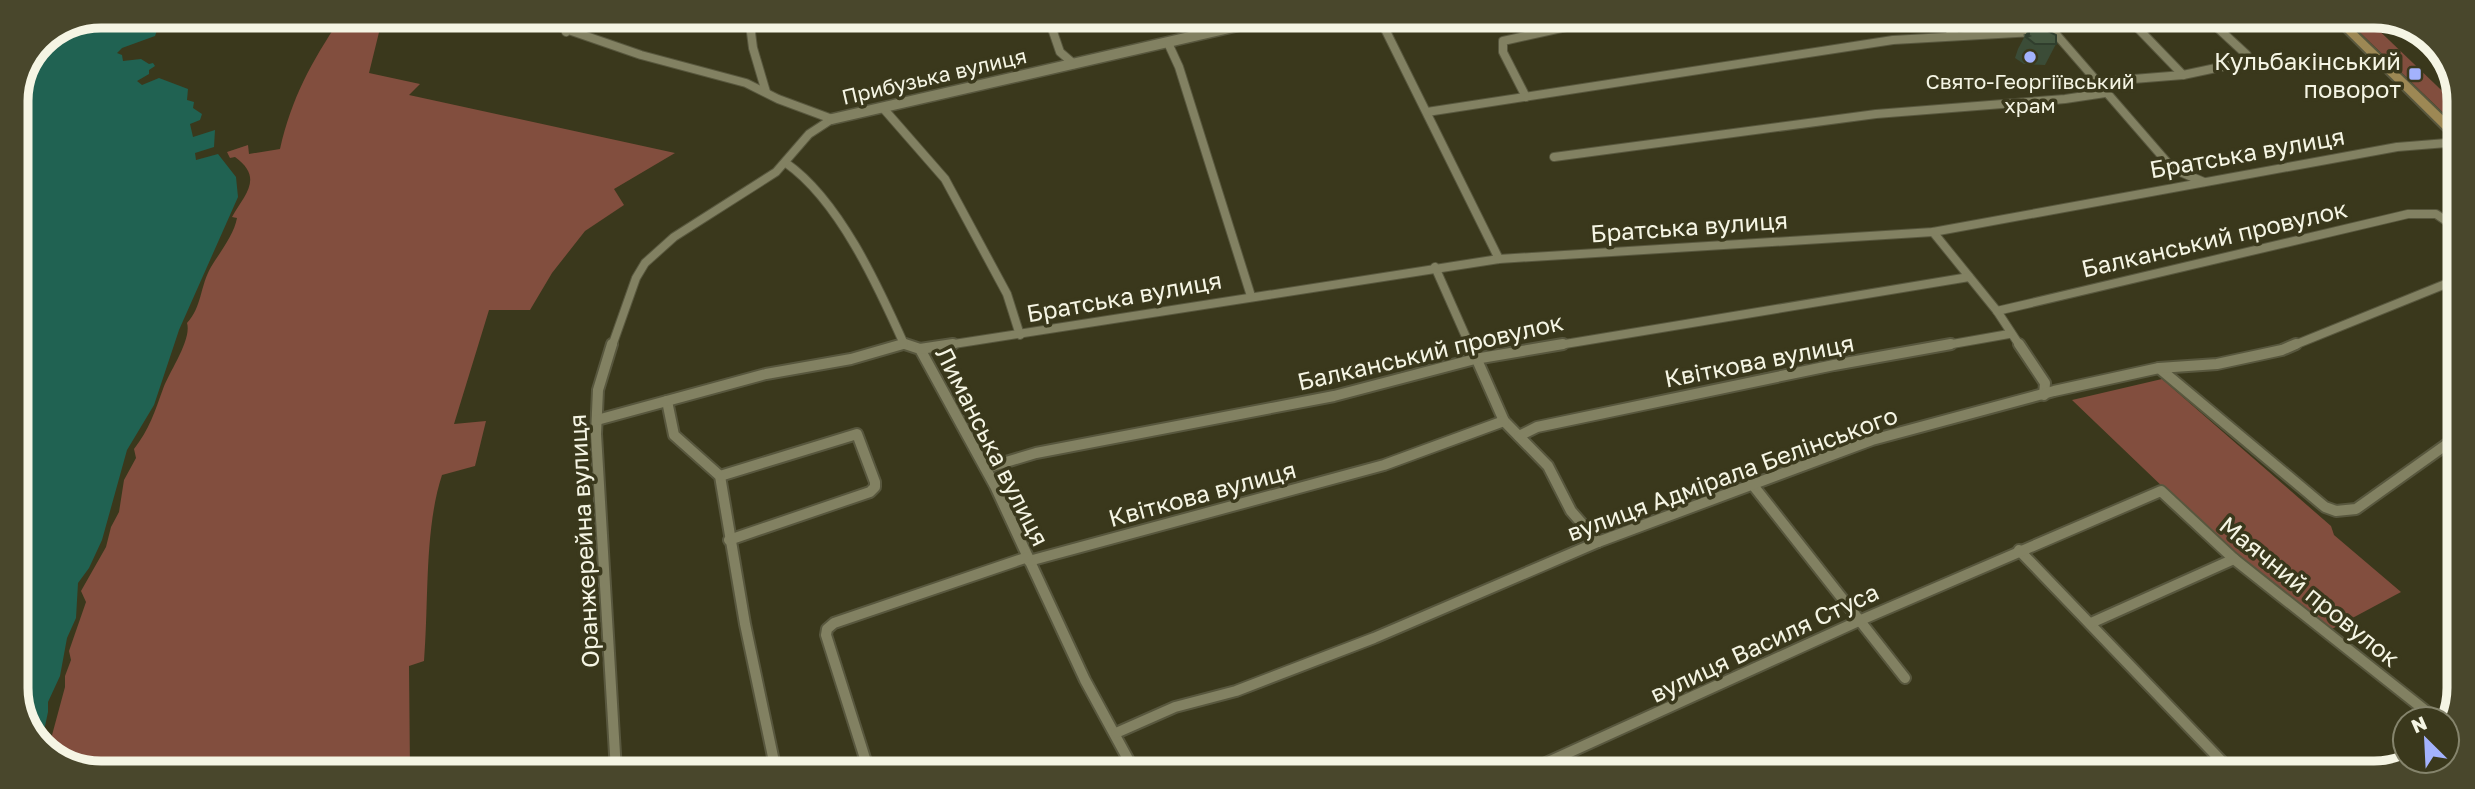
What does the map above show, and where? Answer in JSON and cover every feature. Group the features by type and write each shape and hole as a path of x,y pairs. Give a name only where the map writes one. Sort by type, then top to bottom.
{"main road":[{"path":"2346,28 2447,128"}],"street":[{"name":"Прибузька вулиця","path":"556,28 654,59 730,78 832,118 1231,28"},
{"path":"566,32 568,28"},
{"path":"750,28 753,48 766,92"},
{"path":"1052,28 1058,48 1074,64"},
{"path":"1384,28 1499,259"},
{"path":"1526,97 1503,52 1503,41 1562,28"},
{"path":"1948,28 1955,35"},
{"path":"2050,28 2174,169 2204,182"},
{"path":"2137,28 2183,75"},
{"path":"2096,82 2183,75 2241,65 2249,61 2247,55 2218,28"},
{"path":"1427,112 1879,42 1955,35 2053,31"},
{"path":"1168,43 1180,67 1251,296"},
{"path":"1554,157 1876,114 2064,99 2105,93"},
{"path":"883,108 945,179 1007,294 1020,335"},
{"name":"Оранжерейна вулиця","path":"615,761 597,420 598,390 603,370 636,278 645,263 667,241 786,163 809,134 832,118"},
{"name":"Братська вулиця","path":"920,349 1499,259 1933,232 2397,147 2447,141"},
{"name":"Лиманська вулиця","path":"786,163 801,172 827,206 870,277 904,344 920,349 968,440 986,468 1028,559 1055,609 1085,680 1130,761"},
{"path":"2174,169 2178,186"},
{"name":"Балканський провулок","path":"1997,311 2408,214 2428,211 2447,220"},
{"path":"1933,232 1997,311 2009,334 2045,383 2044,395"},
{"path":"1435,267 1504,421 1548,466 1571,511 1598,542"},
{"name":"Балканський провулок","path":"986,468 1037,453 1334,396 1475,359 1969,277"},
{"name":"вулиця Адмірала Белінського","path":"1116,733 1175,707 1236,691 1374,638 1598,542 1872,440 2159,368 2217,364 2282,350 2447,283"},
{"name":"Квіткова вулиця","path":"1519,436 1537,428 1740,384 2009,334"},
{"path":"597,420 766,374 851,359 904,344"},
{"path":"2159,368 2298,487 2325,507 2336,511 2356,509 2447,445"},
{"path":"667,401 674,435 720,476 752,663 774,761"},
{"name":"Квіткова вулиця","path":"866,761 826,635 827,629 834,623 1028,559 1384,465 1504,421"},
{"path":"720,476 857,434 875,482 875,487 870,492 729,540"},
{"path":"1752,484 1905,678"},
{"name":"вулиця Василя Стуса","path":"1550,761 1861,620 2161,491"},
{"name":"Маячний провулок","path":"2161,491 2234,559 2418,705"},
{"path":"2019,551 2222,761"},
{"path":"2091,623 2234,559"}],"shaded area":[{"path":"334,28 380,28 369,73 420,84 409,95 675,153 614,189 624,205 585,231 552,273 530,310 489,310 454,424 486,421 475,466 442,475 436,496 428,566 424,661 409,666 410,761 82,759 61,749 51,740 71,660 69,651 86,602 81,591 106,547 111,527 119,512 124,480 136,458 134,449 144,435 183,347 188,330 187,323 196,310 207,274 233,231 237,218 232,217 249,186 249,172 235,157 230,158 227,152 248,145 249,154 280,149 290,113"},
{"path":"2355,28 2377,28 2447,95 2447,116"},
{"path":"2162,379 2331,526 2334,535 2401,592 2330,630 2236,557 2072,400"}],"water":[{"path":"101,28 158,28 155,36 122,48 117,53 122,55 123,61 141,59 149,64 153,63 155,66 149,70 149,74 137,81 142,85 159,78 188,89 187,100 194,102 193,108 202,114 200,120 190,124 193,137 215,130 214,147 195,153 196,160 218,154 236,177 238,197 179,330 154,405 127,450 102,540 89,568 78,583 76,618 67,638 60,676 48,702 44,733 34,716 28,692 29,87 40,61 49,49 73,34"}],"building":[{"path":"2029,28 2044,29 2056,35 2056,44 2035,44 2026,37 2029,36 2026,35 2029,34"}],"place":[{"name":"Свято-Георгіївський храм","path":"2030,57"},
{"name":"Кульбакінський поворот","path":"2415,74"}]}
